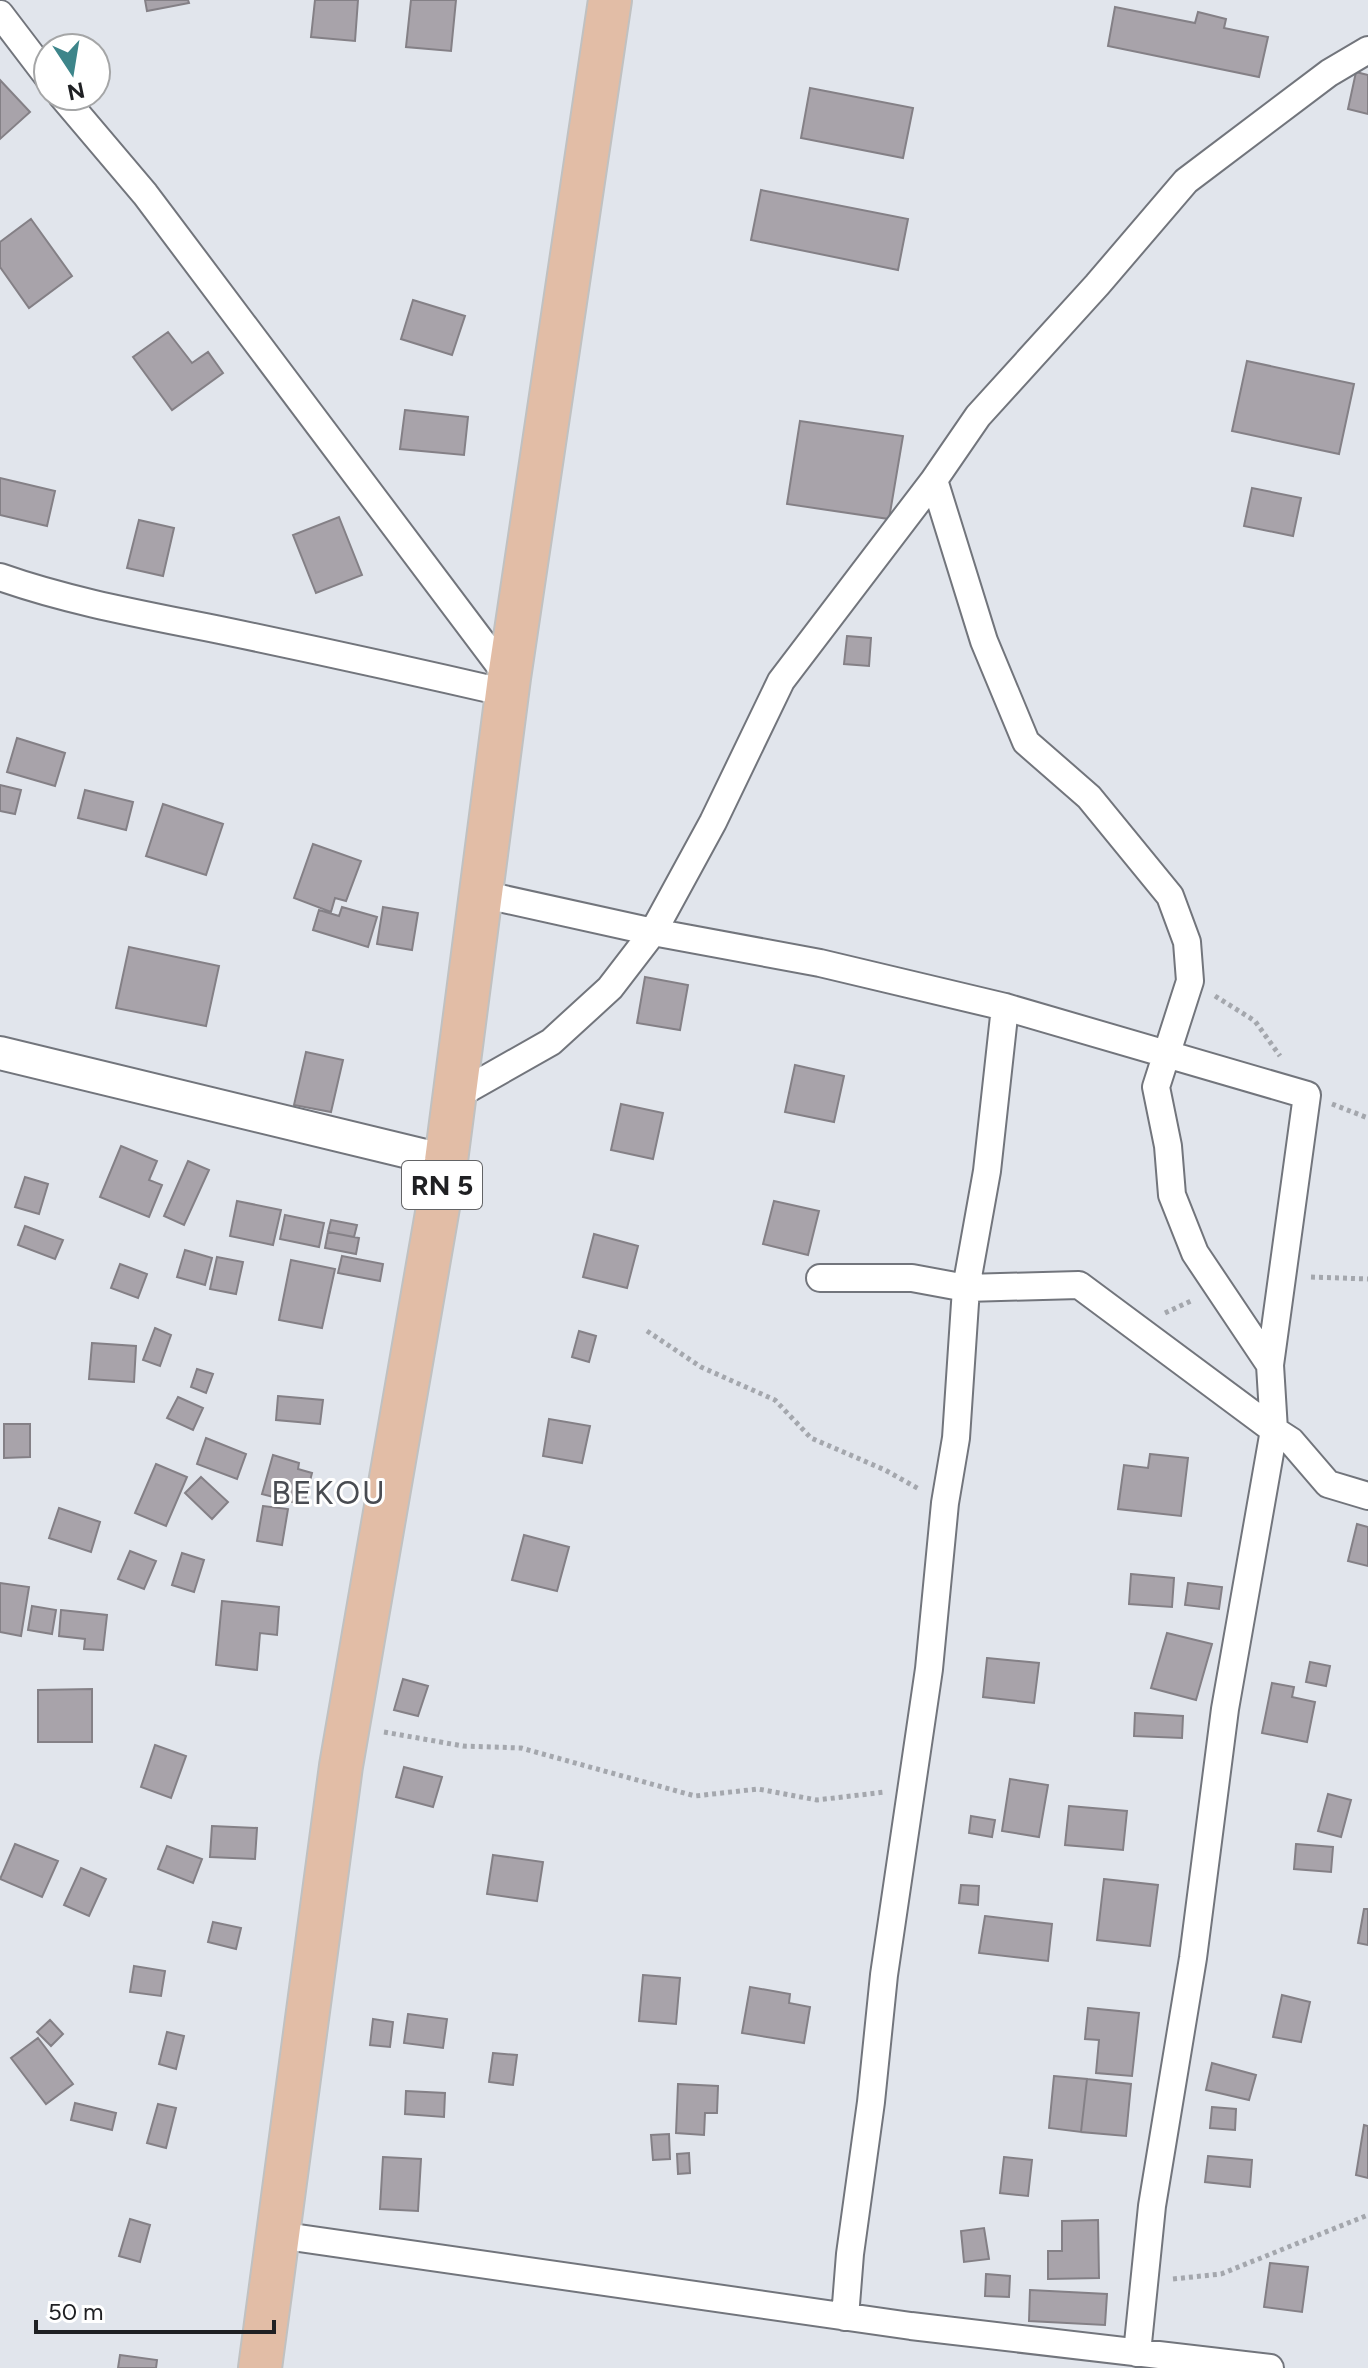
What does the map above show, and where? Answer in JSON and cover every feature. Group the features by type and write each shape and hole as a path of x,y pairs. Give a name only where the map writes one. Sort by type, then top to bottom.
{"main road":[{"name":"RN 5","path":"260,2368 348,1725 446,1161 508,686 610,0"}],"street":[{"path":"0,14 32,56"},
{"path":"454,1097 551,1042 610,988 653,932 713,822 781,681 934,480 978,416 1186,181 1329,73 1368,50"},
{"path":"76,112 145,194 508,686"},
{"path":"934,480 984,641 1026,742 1089,797 1170,896 1187,942 1190,981 1156,1087 1168,1146 1172,1195 1195,1253 1270,1365"},
{"path":"0,577 42,592 95,604 387,665 508,686"},
{"path":"481,894 653,932 820,963 1005,1007 1307,1095 1270,1365 1274,1430 1225,1709 1193,1958 1152,2206 1137,2353"},
{"path":"845,2317 884,1975 929,1669 945,1503 956,1438 966,1288 987,1171 1005,1007"},
{"path":"0,1053 446,1161"},
{"path":"820,1278 912,1278 966,1288 1079,1285 1291,1441 1328,1484 1368,1496"},
{"path":"278,2235 845,2317 1270,2368"}],"path":[{"path":"1190,981 1255,1021 1307,1095 1368,1118"},
{"path":"647,1331 701,1367 775,1400 811,1438 885,1470 945,1503"},
{"path":"348,1725 463,1746 521,1748 695,1796 758,1789 817,1800 910,1790"},
{"path":"1144,2282 1221,2274 1368,2215"}],"building":[{"path":"145,0 188,0 189,3 147,11"},
{"path":"315,0 358,0 355,41 311,37"},
{"path":"411,0 456,0 451,51 406,47"},
{"path":"1115,7 1195,23 1198,12 1226,19 1224,28 1268,37 1259,77 1108,46"},
{"path":"1356,72 1368,75 1368,114 1348,109"},
{"path":"0,80 30,112 0,139"},
{"path":"810,88 913,108 903,158 801,138"},
{"path":"761,190 908,219 898,270 751,240"},
{"path":"31,219 72,276 29,308 0,267 0,242"},
{"path":"413,300 465,316 452,355 401,339"},
{"path":"168,332 192,363 208,352 223,373 172,410 133,357"},
{"path":"1247,361 1354,384 1339,454 1232,431"},
{"path":"405,410 468,417 464,455 400,449"},
{"path":"800,421 903,436 889,519 787,504"},
{"path":"0,478 55,491 47,526 0,515"},
{"path":"1252,488 1301,498 1293,536 1244,526"},
{"path":"339,517 362,575 316,593 293,535"},
{"path":"139,520 174,528 163,576 127,568"},
{"path":"847,636 871,638 869,666 844,664"},
{"path":"17,738 65,753 55,786 7,772"},
{"path":"0,785 21,790 15,814 0,811"},
{"path":"85,790 133,802 126,830 78,818"},
{"path":"163,804 223,824 206,875 146,856"},
{"path":"313,844 361,861 346,901 335,898 331,912 294,898"},
{"path":"342,907 377,917 368,947 313,930 319,910 339,916"},
{"path":"383,907 418,913 412,950 377,944"},
{"path":"129,947 219,966 206,1026 116,1008"},
{"path":"645,977 688,985 680,1030 637,1023"},
{"path":"306,1052 343,1060 331,1112 294,1105"},
{"path":"795,1065 844,1076 834,1122 785,1112"},
{"path":"621,1104 663,1113 653,1159 611,1150"},
{"path":"121,1146 157,1161 149,1180 162,1185 149,1217 100,1197"},
{"path":"188,1161 209,1170 184,1225 164,1216"},
{"path":"25,1177 48,1184 39,1214 15,1207"},
{"path":"237,1201 281,1210 273,1245 230,1236"},
{"path":"774,1201 819,1211 808,1255 763,1244"},
{"path":"285,1215 324,1223 319,1247 280,1239"},
{"path":"331,1220 357,1225 354,1237 328,1232"},
{"path":"25,1226 63,1240 55,1259 18,1245"},
{"path":"328,1232 359,1238 356,1254 325,1248"},
{"path":"594,1234 638,1246 627,1288 583,1277"},
{"path":"185,1250 212,1258 205,1285 177,1277"},
{"path":"342,1256 383,1264 380,1281 338,1273"},
{"path":"217,1257 243,1262 236,1294 210,1289"},
{"path":"291,1260 335,1269 322,1328 279,1320"},
{"path":"120,1264 147,1274 138,1298 111,1288"},
{"path":"155,1328 171,1335 160,1366 143,1360"},
{"path":"579,1331 596,1336 589,1362 572,1357"},
{"path":"92,1343 136,1346 134,1382 89,1379"},
{"path":"197,1369 213,1374 206,1393 191,1387"},
{"path":"278,1396 323,1400 320,1424 276,1420"},
{"path":"178,1397 203,1408 193,1430 167,1418"},
{"path":"549,1419 590,1426 582,1463 543,1456"},
{"path":"4,1424 30,1424 30,1457 4,1458"},
{"path":"206,1438 246,1454 237,1479 197,1464"},
{"path":"1150,1454 1188,1458 1181,1516 1118,1509 1124,1465 1148,1468"},
{"path":"273,1455 299,1463 298,1469 312,1473 304,1505 262,1494"},
{"path":"156,1464 187,1477 166,1526 135,1513"},
{"path":"201,1477 228,1502 212,1519 185,1493"},
{"path":"263,1506 288,1509 282,1545 257,1541"},
{"path":"59,1508 100,1522 91,1552 49,1538"},
{"path":"1357,1524 1368,1527 1368,1566 1348,1561"},
{"path":"524,1535 569,1547 557,1591 512,1580"},
{"path":"130,1551 156,1561 144,1589 118,1579"},
{"path":"182,1553 204,1560 194,1592 172,1585"},
{"path":"1131,1574 1174,1578 1172,1607 1129,1604"},
{"path":"0,1583 29,1587 21,1636 0,1632"},
{"path":"1188,1583 1222,1587 1219,1609 1185,1605"},
{"path":"222,1601 279,1607 277,1635 260,1633 257,1670 216,1665"},
{"path":"32,1606 56,1610 52,1634 28,1630"},
{"path":"61,1610 107,1615 103,1650 84,1649 85,1639 59,1636"},
{"path":"1167,1633 1212,1644 1196,1700 1151,1688"},
{"path":"987,1658 1039,1663 1034,1703 983,1697"},
{"path":"1310,1662 1330,1666 1326,1686 1306,1682"},
{"path":"403,1679 428,1686 418,1716 394,1710"},
{"path":"1272,1683 1294,1687 1292,1697 1315,1702 1307,1742 1262,1733"},
{"path":"92,1689 92,1742 38,1742 38,1690"},
{"path":"1135,1713 1183,1716 1182,1738 1134,1736"},
{"path":"155,1745 186,1756 171,1798 141,1787"},
{"path":"404,1767 442,1777 433,1807 396,1797"},
{"path":"1010,1779 1048,1785 1039,1837 1002,1831"},
{"path":"1328,1794 1351,1800 1341,1837 1318,1831"},
{"path":"1069,1806 1127,1811 1123,1850 1065,1845"},
{"path":"971,1816 995,1820 992,1837 969,1833"},
{"path":"212,1826 257,1828 255,1859 210,1857"},
{"path":"15,1844 58,1861 42,1897 0,1879"},
{"path":"1296,1844 1333,1847 1331,1872 1294,1869"},
{"path":"167,1846 202,1859 193,1883 158,1869"},
{"path":"493,1855 543,1862 537,1901 487,1894"},
{"path":"81,1868 106,1879 89,1916 64,1905"},
{"path":"1104,1879 1158,1885 1150,1946 1097,1940"},
{"path":"961,1885 979,1886 978,1905 959,1903"},
{"path":"1364,1909 1368,1909 1368,1945 1358,1943"},
{"path":"985,1916 1052,1924 1048,1961 979,1953"},
{"path":"213,1922 241,1928 236,1949 208,1942"},
{"path":"134,1966 165,1971 161,1996 130,1992"},
{"path":"643,1975 680,1978 676,2024 639,2021"},
{"path":"750,1987 790,1994 789,2003 810,2007 804,2043 742,2033"},
{"path":"1282,1995 1310,2002 1301,2042 1273,2037"},
{"path":"1088,2008 1139,2013 1132,2076 1096,2073 1099,2040 1085,2039"},
{"path":"408,2014 447,2019 443,2048 404,2043"},
{"path":"373,2019 393,2022 390,2047 370,2045"},
{"path":"50,2020 63,2034 51,2046 37,2032"},
{"path":"167,2032 184,2036 176,2069 159,2064"},
{"path":"38,2038 73,2084 46,2104 11,2058"},
{"path":"493,2053 517,2055 513,2085 489,2082"},
{"path":"1212,2063 1256,2075 1249,2100 1206,2090"},
{"path":"1054,2076 1087,2079 1081,2132 1049,2128"},
{"path":"1087,2079 1131,2084 1126,2136 1081,2132"},
{"path":"678,2084 718,2086 717,2113 705,2113 704,2135 676,2133"},
{"path":"406,2091 445,2093 444,2117 405,2114"},
{"path":"75,2103 116,2113 112,2130 71,2120"},
{"path":"158,2104 176,2108 166,2148 147,2143"},
{"path":"1212,2107 1236,2109 1235,2130 1210,2128"},
{"path":"1364,2125 1368,2126 1368,2178 1356,2175"},
{"path":"669,2134 670,2159 653,2160 651,2135"},
{"path":"689,2153 690,2173 678,2174 677,2154"},
{"path":"1208,2156 1252,2160 1250,2187 1205,2182"},
{"path":"383,2157 421,2159 418,2211 380,2209"},
{"path":"1004,2157 1032,2160 1028,2196 1000,2193"},
{"path":"130,2219 150,2225 140,2262 119,2256"},
{"path":"1098,2220 1099,2278 1048,2279 1048,2251 1062,2251 1062,2221"},
{"path":"984,2228 989,2259 964,2262 961,2231"},
{"path":"1270,2263 1308,2267 1302,2312 1264,2307"},
{"path":"986,2274 1010,2276 1009,2297 985,2296"},
{"path":"1030,2290 1107,2294 1105,2325 1029,2321"},
{"path":"120,2355 157,2360 156,2368 118,2368"}],"district":[{"name":"BEKOU","path":"329,1493"}]}
